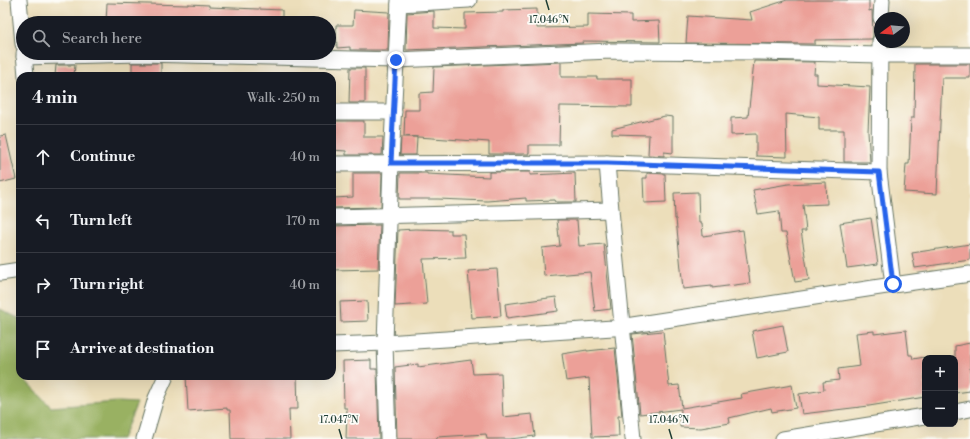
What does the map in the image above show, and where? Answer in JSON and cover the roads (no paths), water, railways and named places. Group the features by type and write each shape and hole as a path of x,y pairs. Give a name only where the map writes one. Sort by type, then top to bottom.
{"street":[{"path":"19,0 21,16"},
{"path":"388,439 385,343 391,163 399,2 469,0"},
{"path":"881,12 882,0"},
{"path":"336,59 396,60 611,51 758,52 880,48 970,54"},
{"path":"880,48 879,172 893,284"},
{"path":"25,60 26,72"},
{"path":"336,112 394,112"},
{"path":"336,164 607,163 879,172"},
{"path":"607,163 633,439"},
{"path":"336,217 611,210"},
{"path":"0,273 16,271"},
{"path":"336,345 613,328 893,284 970,274"},
{"path":"144,439 156,398 164,380"},
{"path":"958,411 970,409"},
{"path":"783,439 922,416"}]}
